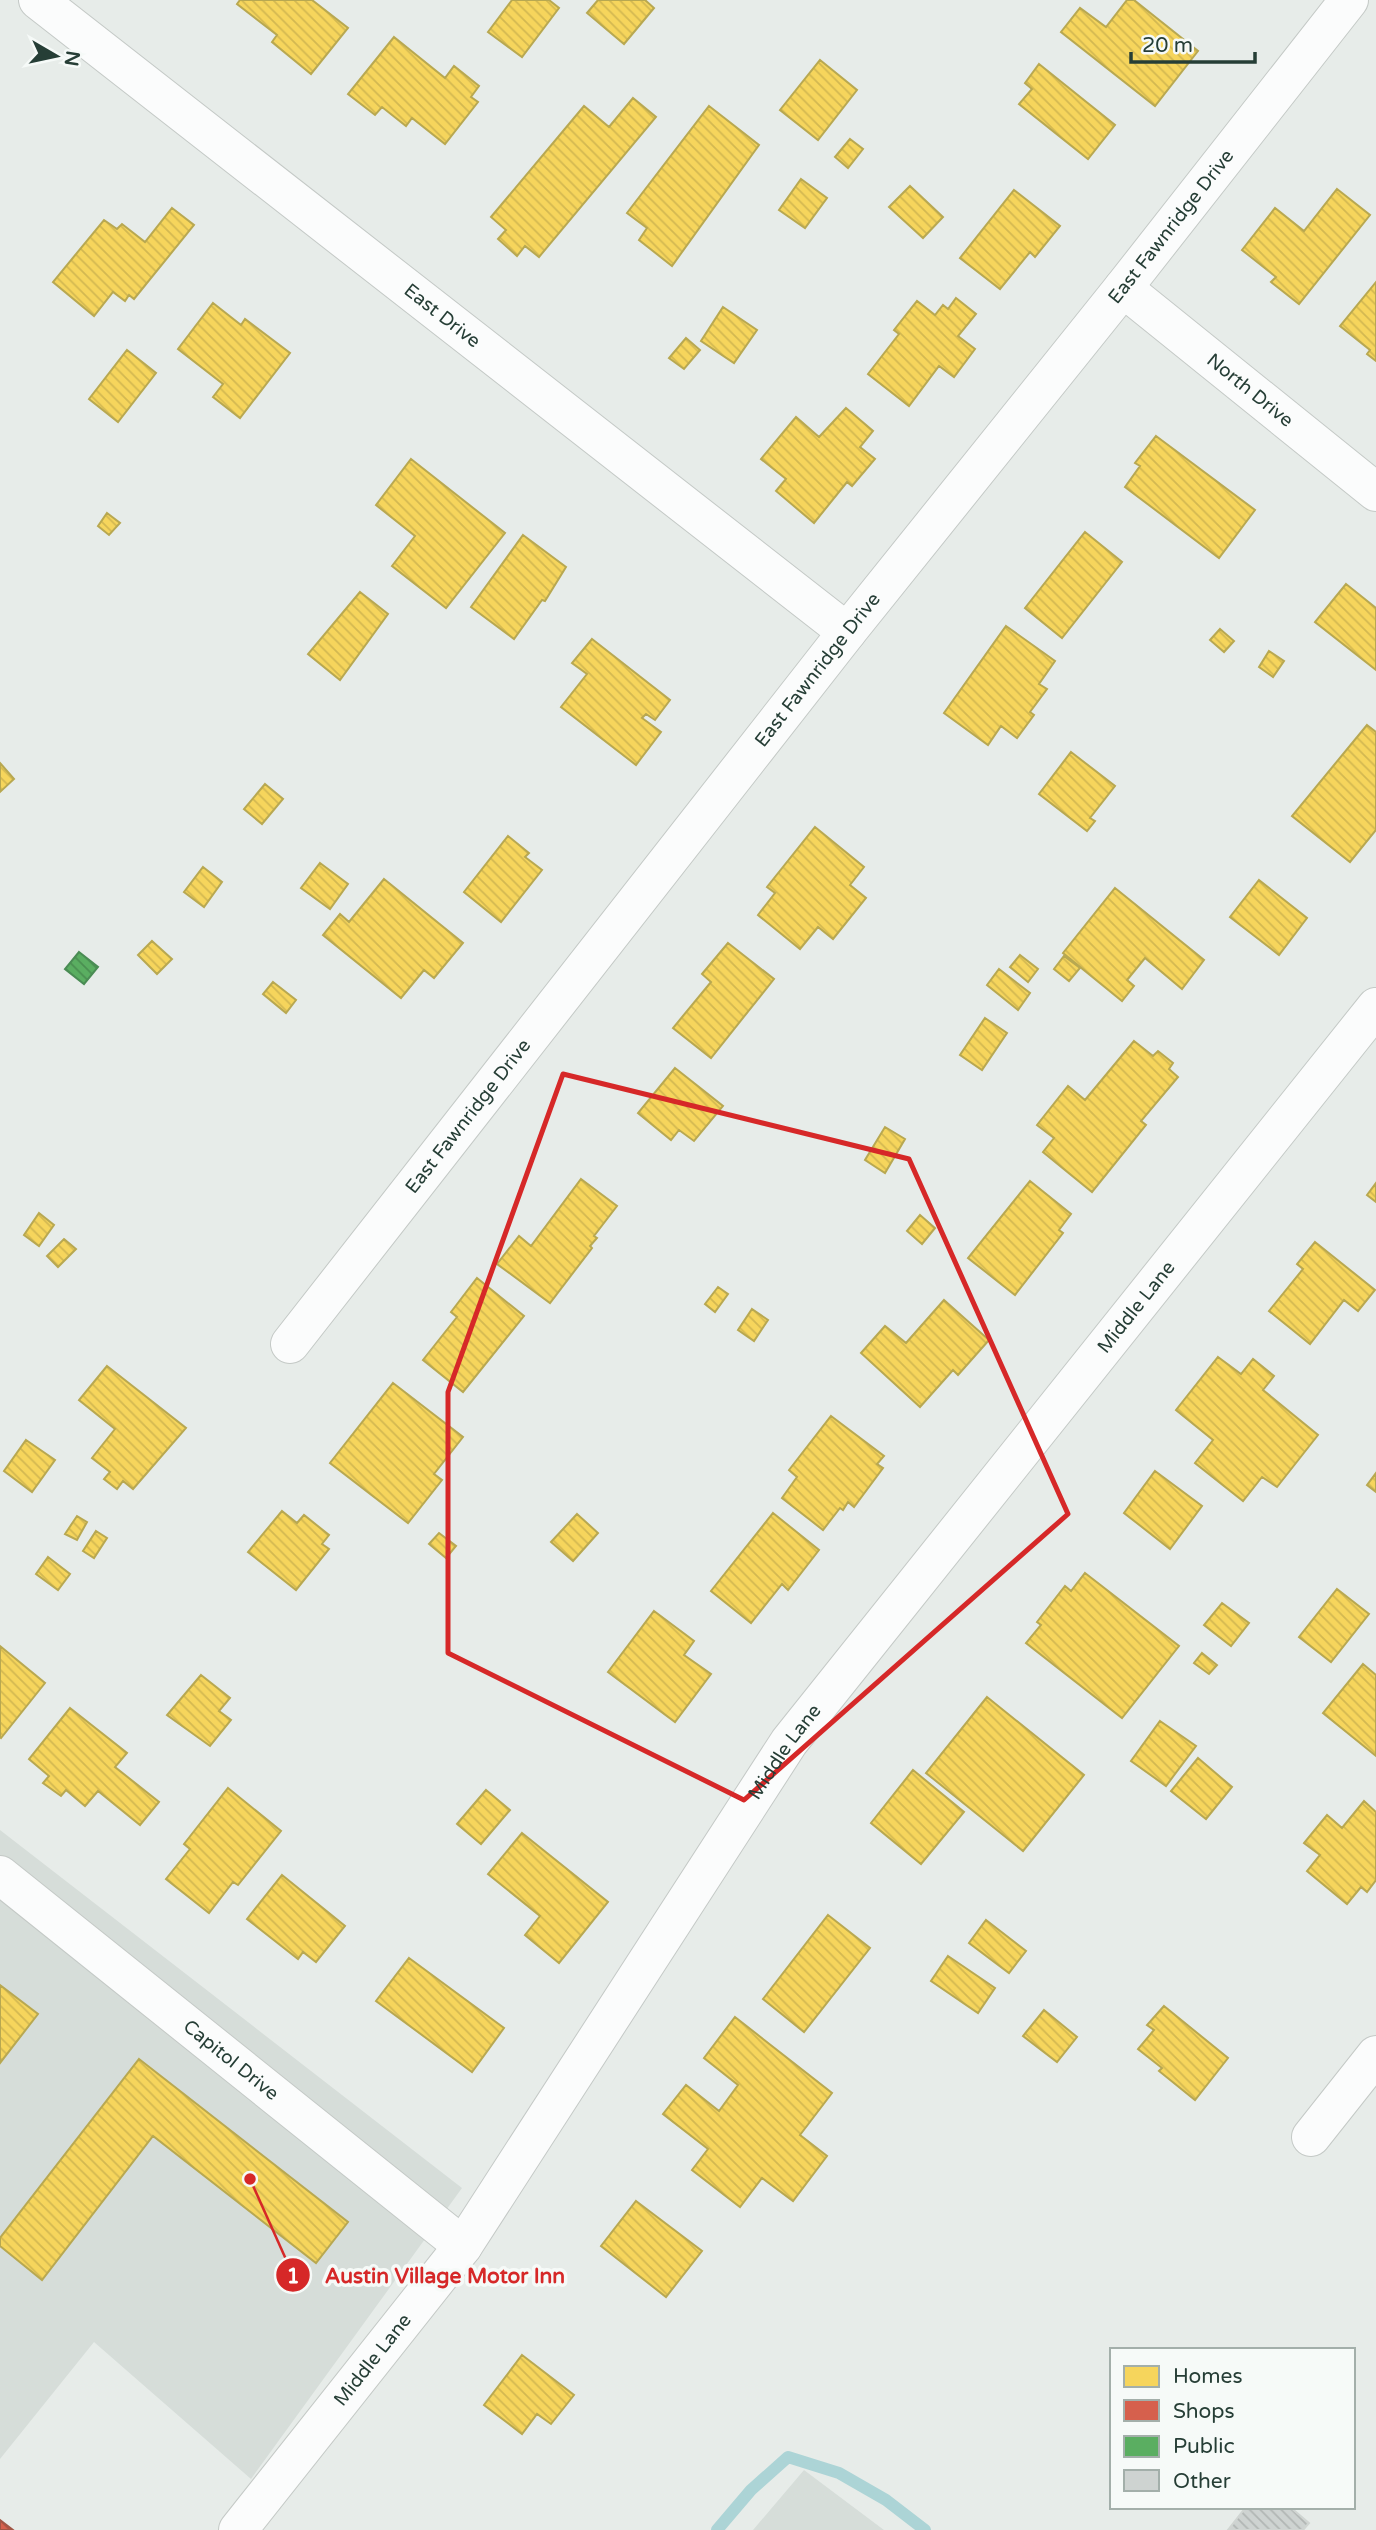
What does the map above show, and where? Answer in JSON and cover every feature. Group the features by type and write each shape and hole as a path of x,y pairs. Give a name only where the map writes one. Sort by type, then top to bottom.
{"street":[{"name":"East Drive","path":"38,0 847,632"},
{"name":"East Fawnridge Drive","path":"290,1344 847,632 1124,288 1349,0"},
{"name":"North Drive","path":"1124,288 1376,492"},
{"name":"Middle Lane","path":"238,2530 463,2246 789,1742 1376,1007"},
{"name":"Capitol Drive","path":"0,1875 463,2246"},
{"path":"1311,2137 1376,2055"}],"highlighted area":[{"path":"563,1074 909,1159 1068,1514 744,1800 448,1653 448,1392"}],"shaded area":[{"path":"0,1830 462,2188 251,2479 94,2342 0,2459"},
{"path":"804,2470 884,2530 753,2530"}],"building: Homes":[{"path":"240,0 312,0 348,28 311,74 272,42 277,35 237,4"},
{"path":"512,0 549,0 559,8 522,57 488,32"},
{"path":"598,0 645,0 654,8 624,44 587,13"},
{"path":"1127,0 1134,0 1198,51 1155,106 1061,32 1080,8 1106,27"},
{"path":"394,37 445,78 454,66 479,86 471,97 478,102 445,144 412,118 406,126 382,107 375,115 348,94"},
{"path":"820,60 857,90 818,140 780,110"},
{"path":"1039,64 1115,125 1088,159 1019,104 1032,89 1025,83"},
{"path":"633,98 656,117 539,257 525,246 517,256 498,239 506,230 491,217 584,106 609,127"},
{"path":"709,106 759,145 672,266 639,240 647,228 627,213"},
{"path":"850,139 863,149 848,168 835,157"},
{"path":"801,179 827,198 805,228 779,210"},
{"path":"910,186 943,217 923,238 889,207"},
{"path":"1337,189 1370,215 1299,304 1271,282 1276,277 1242,250 1275,208 1304,231"},
{"path":"1014,190 1060,226 1035,257 1030,252 1000,289 960,258"},
{"path":"172,208 194,225 134,299 129,295 125,301 113,292 94,316 53,282 104,220 117,229 122,224 145,242"},
{"path":"1376,282 1376,361 1367,354 1370,350 1340,326"},
{"path":"956,298 976,314 958,336 975,349 954,377 939,366 909,406 868,374 899,334 894,330 917,301 935,315 943,305 948,309"},
{"path":"213,303 241,325 245,319 290,353 240,418 213,397 223,384 178,349"},
{"path":"723,307 757,330 734,363 701,341"},
{"path":"686,338 700,350 684,369 669,358"},
{"path":"127,350 156,373 118,422 89,399"},
{"path":"846,408 873,431 860,447 875,459 852,486 847,482 814,523 776,491 786,479 761,459 796,417 819,437"},
{"path":"1156,436 1255,510 1219,558 1125,487 1140,466 1135,463"},
{"path":"411,459 505,533 446,608 392,566 415,536 376,505"},
{"path":"107,513 120,523 109,535 98,526"},
{"path":"1085,532 1122,562 1062,638 1025,608"},
{"path":"523,535 566,567 545,601 542,600 514,639 471,607"},
{"path":"1346,584 1376,608 1376,670 1315,622"},
{"path":"360,592 388,614 340,680 308,654"},
{"path":"1006,626 1055,661 1039,684 1047,689 1030,712 1034,715 1017,738 1001,726 988,745 944,713"},
{"path":"1220,629 1234,641 1224,652 1210,640"},
{"path":"592,639 670,700 655,720 646,714 642,718 661,732 636,765 561,707 587,674 572,663"},
{"path":"1269,651 1284,661 1273,677 1259,667"},
{"path":"1367,725 1376,732 1376,830 1350,862 1292,816"},
{"path":"1071,752 1115,786 1090,818 1095,821 1087,831 1039,794"},
{"path":"0,763 14,779 0,792"},
{"path":"265,784 283,799 262,824 244,809"},
{"path":"815,827 864,867 850,885 866,898 833,939 818,927 800,949 758,915 775,893 767,887"},
{"path":"508,836 529,853 525,857 542,870 501,922 464,892"},
{"path":"320,863 348,884 330,909 301,888"},
{"path":"203,867 222,882 204,907 184,892"},
{"path":"384,879 463,943 434,978 424,970 401,998 323,935 340,914 349,922"},
{"path":"1259,880 1307,918 1279,955 1230,917"},
{"path":"1115,888 1204,960 1182,989 1145,958 1127,980 1134,986 1122,1001 1063,953"},
{"path":"152,941 172,959 157,974 138,955"},
{"path":"728,943 774,979 711,1058 673,1028 711,982 702,974"},
{"path":"1020,955 1038,969 1028,982 1010,967"},
{"path":"1064,956 1080,968 1069,981 1054,969"},
{"path":"999,969 1030,993 1018,1010 987,985"},
{"path":"273,982 296,1000 286,1013 263,994"},
{"path":"985,1018 1007,1033 982,1070 960,1055"},
{"path":"1134,1041 1153,1056 1158,1051 1173,1063 1169,1069 1178,1077 1141,1121 1146,1125 1092,1192 1043,1152 1054,1138 1037,1125 1068,1086 1085,1100"},
{"path":"675,1068 723,1106 694,1141 679,1130 671,1140 638,1113"},
{"path":"885,1127 905,1139 885,1173 865,1160"},
{"path":"581,1179 617,1206 594,1236 597,1238 590,1246 592,1248 550,1303 497,1264 519,1236 531,1246"},
{"path":"1030,1181 1071,1214 1059,1230 1063,1233 1015,1295 968,1258"},
{"path":"1376,1183 1376,1202 1367,1195"},
{"path":"39,1213 54,1225 39,1246 24,1235"},
{"path":"920,1215 935,1228 922,1244 907,1231"},
{"path":"64,1239 76,1249 58,1267 47,1256"},
{"path":"1315,1242 1375,1290 1358,1311 1344,1300 1310,1344 1269,1311 1303,1269 1297,1264"},
{"path":"477,1278 524,1316 463,1392 423,1360 457,1317 451,1312"},
{"path":"718,1287 728,1294 715,1312 705,1304"},
{"path":"944,1300 989,1340 958,1375 953,1370 920,1407 861,1353 885,1326 906,1343"},
{"path":"752,1309 768,1320 754,1341 738,1330"},
{"path":"1218,1357 1241,1374 1253,1359 1274,1376 1263,1390 1318,1435 1277,1487 1262,1477 1243,1501 1195,1463 1213,1440 1176,1410"},
{"path":"107,1366 186,1428 133,1489 123,1481 117,1489 104,1479 110,1472 92,1458 115,1429 79,1400"},
{"path":"393,1383 463,1437 434,1474 442,1480 408,1523 330,1463"},
{"path":"831,1416 884,1456 877,1464 883,1468 854,1507 848,1502 823,1530 782,1498 797,1477 789,1470"},
{"path":"26,1440 55,1460 32,1492 4,1471"},
{"path":"1155,1471 1202,1506 1170,1549 1124,1513"},
{"path":"1376,1473 1376,1492 1367,1485"},
{"path":"282,1511 297,1523 304,1515 329,1535 322,1544 329,1549 296,1590 248,1552"},
{"path":"773,1513 819,1550 788,1590 782,1584 751,1623 711,1591"},
{"path":"577,1514 598,1533 573,1561 551,1542"},
{"path":"77,1516 87,1522 77,1540 65,1534"},
{"path":"96,1531 107,1538 94,1558 83,1551"},
{"path":"439,1533 456,1546 446,1558 429,1544"},
{"path":"48,1557 70,1574 58,1590 36,1574"},
{"path":"1085,1573 1179,1646 1122,1718 1026,1643 1041,1625 1037,1622 1065,1586 1071,1591"},
{"path":"1337,1589 1369,1614 1331,1662 1299,1637"},
{"path":"1222,1603 1249,1623 1231,1646 1204,1625"},
{"path":"654,1611 694,1641 684,1655 711,1674 675,1722 608,1672"},
{"path":"0,1646 45,1683 1,1738 0,1737"},
{"path":"1202,1653 1217,1665 1209,1674 1194,1663"},
{"path":"1363,1664 1376,1675 1376,1756 1323,1713"},
{"path":"201,1675 230,1698 219,1711 231,1720 210,1746 167,1715"},
{"path":"987,1697 1084,1775 1023,1851 926,1773"},
{"path":"70,1708 127,1753 115,1767 159,1802 140,1825 98,1791 85,1806 66,1790 61,1796 43,1783 49,1776 29,1759"},
{"path":"1160,1721 1196,1746 1166,1786 1131,1761"},
{"path":"1198,1758 1232,1787 1206,1819 1171,1791"},
{"path":"913,1770 964,1812 921,1864 871,1823"},
{"path":"228,1788 281,1831 238,1885 233,1882 209,1913 166,1879 190,1849 184,1844"},
{"path":"486,1790 510,1810 481,1844 457,1824"},
{"path":"1364,1801 1376,1812 1376,1880 1367,1892 1361,1887 1347,1904 1307,1871 1320,1855 1304,1843 1327,1815 1342,1828"},
{"path":"522,1833 608,1902 559,1963 525,1935 540,1916 488,1874"},
{"path":"282,1875 345,1926 316,1962 303,1952 298,1959 247,1919"},
{"path":"828,1915 870,1948 804,2032 763,1999"},
{"path":"986,1920 1026,1951 1009,1973 969,1943"},
{"path":"948,1956 995,1988 978,2013 931,1981"},
{"path":"409,1958 504,2028 472,2072 376,2001"},
{"path":"0,1985 38,2014 0,2063"},
{"path":"1164,2006 1228,2058 1195,2100 1159,2071 1162,2068 1138,2049 1154,2030 1147,2025"},
{"path":"1044,2010 1077,2037 1057,2062 1023,2036"},
{"path":"735,2017 832,2093 800,2135 827,2156 793,2201 762,2178 740,2207 692,2170 708,2149 663,2114 686,2085 719,2111 738,2085 704,2058"},
{"path":"139,2059 348,2222 316,2263 153,2136 42,2280 0,2246 0,2238"},
{"path":"636,2201 702,2251 666,2297 601,2246"},
{"path":"522,2355 574,2395 551,2424 537,2414 522,2434 484,2405"}],"building: Shops":[{"path":"0,2520 13,2530 0,2530"}],"building: Public":[{"path":"79,952 98,967 84,984 65,969"}],"building: Other":[{"path":"1244,2509 1292,2509 1309,2523 1303,2530 1228,2530"}],"waterway":[{"path":"717,2530 751,2490 788,2457 839,2473 886,2500 925,2530"}],"place":[{"name":"Austin Village Motor Inn","path":"250,2179"}]}
